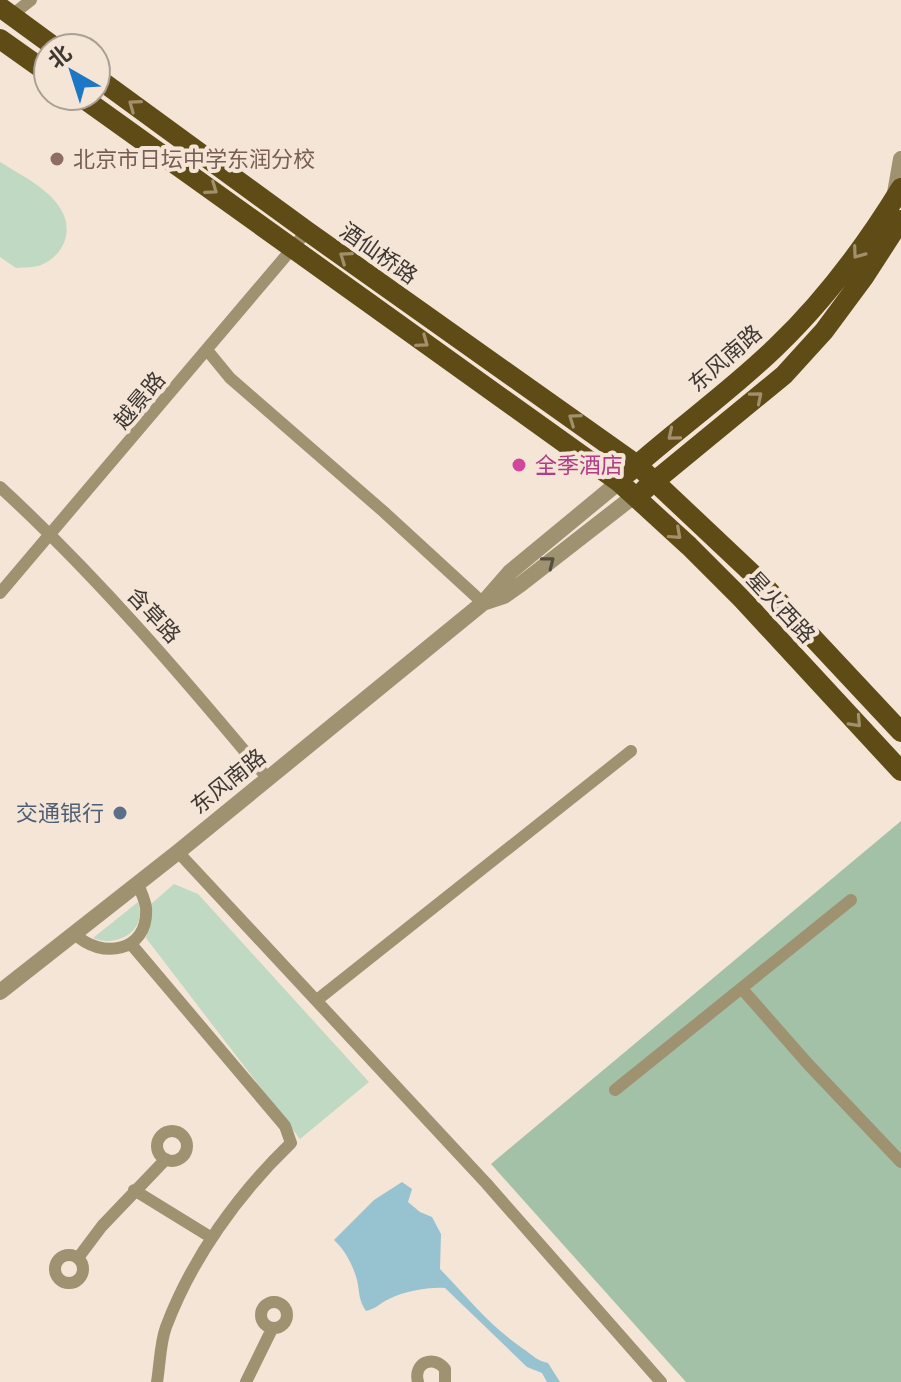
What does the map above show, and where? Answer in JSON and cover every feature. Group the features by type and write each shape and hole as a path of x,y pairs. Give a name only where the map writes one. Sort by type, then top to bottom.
{"main road":[{"path":"6,11 34,32"},
{"path":"0,39 32,62"},
{"name":"酒仙桥路","path":"112,90 300,239 626,489"},
{"name":"酒仙桥路","path":"105,112 637,465"},
{"name":"东风南路","path":"626,489 637,465 777,347 831,289 898,194"},
{"name":"东风南路","path":"626,489 655,483 784,375 824,331 894,236 901,220"},
{"name":"星火西路","path":"637,465 758,579 901,732"},
{"name":"星火西路","path":"626,489 742,599 901,771"}],"street":[{"path":"6,11 31,0"},
{"path":"898,194 901,159"},
{"name":"越景路","path":"0,593 300,239"},
{"path":"207,350 230,378 483,603"},
{"name":"含草路","path":"0,487 52,535 173,665 268,779"},
{"name":"东风南路","path":"0,992 178,852 483,603 510,572 626,489"},
{"path":"317,1000 631,751"},
{"path":"178,852 486,1183 661,1382"},
{"path":"75,934 86,945 96,948 119,949 131,944 145,925 146,917 146,904 138,884"},
{"path":"615,1090 851,900"},
{"path":"131,944 285,1126 291,1143 269,1165 205,1246 165,1329 157,1382"},
{"path":"743,990 901,1162"},
{"path":"78,1258 134,1190 166,1159"},
{"path":"134,1190 212,1238"},
{"path":"246,1382 272,1329"},
{"path":"418,1382 417,1371 421,1364 431,1361 438,1362 445,1369 445,1382"}],"green space":[{"path":"0,162 48,194 64,216 65,241 56,255 41,265 16,268 0,257"},
{"path":"901,821 901,1382 686,1382 491,1164"},
{"path":"174,884 198,894 369,1082 300,1139 146,938 151,904"},
{"path":"138,902 139,921 128,935 112,941 93,938"}],"water":[{"path":"402,1182 412,1189 408,1202 432,1217 441,1234 440,1269 499,1330 534,1357 548,1363 560,1382 547,1382 542,1373 527,1367 445,1288 402,1294 366,1311 351,1263 334,1240 374,1200"}],"place":[{"name":"北京市日坛中学东润分校","path":"57,159"},
{"name":"全季酒店","path":"519,465"},
{"name":"交通银行","path":"120,813"}]}
